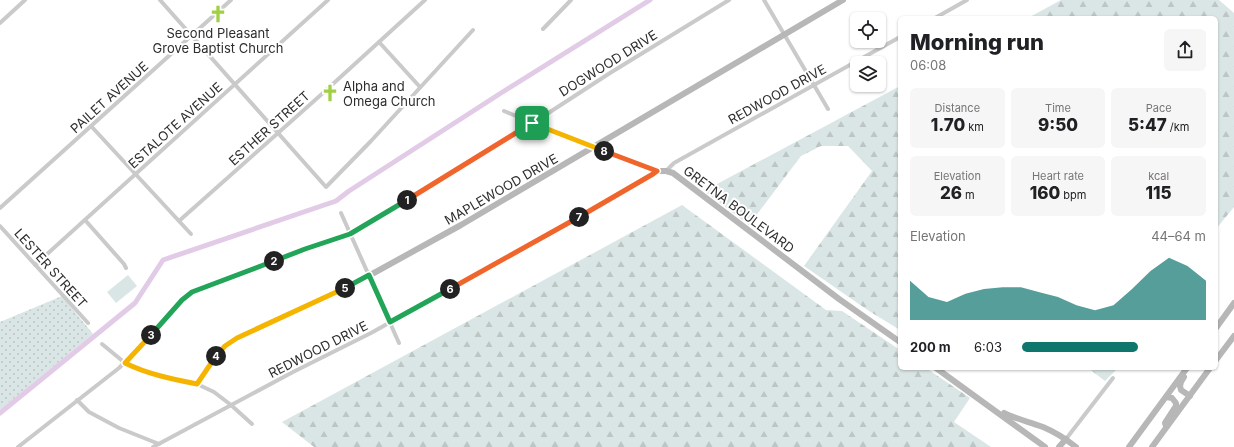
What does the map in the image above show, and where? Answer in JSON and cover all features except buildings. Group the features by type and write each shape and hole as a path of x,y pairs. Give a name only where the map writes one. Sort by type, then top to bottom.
{"street":[{"path":"0,23 25,0"},
{"path":"160,0 326,187 371,141 473,30"},
{"name":"PAILET AVENUE","path":"0,208 231,0"},
{"name":"ESTALOTE AVENUE","path":"35,265 328,0"},
{"name":"ESTHER STREET","path":"179,221 425,0"},
{"path":"543,29 571,0"},
{"name":"DOGWOOD DRIVE","path":"18,447 120,368 161,325 182,300 192,292 305,249 350,234 729,0"},
{"path":"764,0 828,109"},
{"name":"MAPLEWOOD DRIVE","path":"197,384 216,355 225,346 237,338 336,293 461,225 843,0"},
{"path":"939,16 967,0"},
{"name":"REDWOOD DRIVE","path":"666,171 674,163 898,38"},
{"path":"379,42 420,87"},
{"name":"GRETNA BOULEVARD","path":"504,111 594,148 657,171 666,171 680,178 839,299 898,341"},
{"path":"91,126 190,234"},
{"name":"REDWOOD DRIVE","path":"153,447 293,372 371,333 618,195 657,171"},
{"path":"341,213 399,343"},
{"path":"84,220 126,268"},
{"name":"LESTER STREET","path":"0,226 88,323"},
{"path":"1218,325 1234,303"},
{"path":"1218,357 1234,336"},
{"path":"102,344 125,363 134,368 158,376 197,384 214,392 252,424"},
{"path":"939,370 1045,447"},
{"path":"1129,447 1186,370"},
{"path":"1190,370 1180,386 1182,390 1190,396"},
{"path":"1152,447 1209,370"},
{"path":"1059,447 1113,378"},
{"path":"1166,397 1172,398 1176,403 1176,406 1165,423 1166,428"},
{"path":"978,398 1011,417 1042,427 1066,439 1076,447"},
{"path":"77,400 89,412 119,428 159,444"}],"green space":[{"path":"1061,0 1219,0 1234,13 1234,207 1218,227 1218,16 1032,16"},
{"path":"898,87 898,329 869,311 804,266 872,171 848,146 821,146 801,156 749,225 704,191"},
{"path":"682,205 826,310 842,311 898,349 898,370 929,370 970,398 954,422 991,447 314,447 282,422"},
{"path":"128,275 137,286 116,303 107,292"},
{"path":"62,296 93,334 0,410 0,322"},
{"path":"1091,370 1116,370 1105,381"}],"waterway":[{"path":"0,413 135,303 163,260 336,201 349,191 501,93 650,0"}],"place":[{"name":"Second Pleasant Grove Baptist Church","path":"218,14"},
{"name":"Alpha and Omega Church","path":"330,93"}],"route":[{"path":"532,123 657,171 618,195 390,322 369,275 343,290 237,338 225,346 216,355 197,384 158,376 134,368 125,363 161,325 182,300 192,292 305,249 350,234 532,123"}]}
